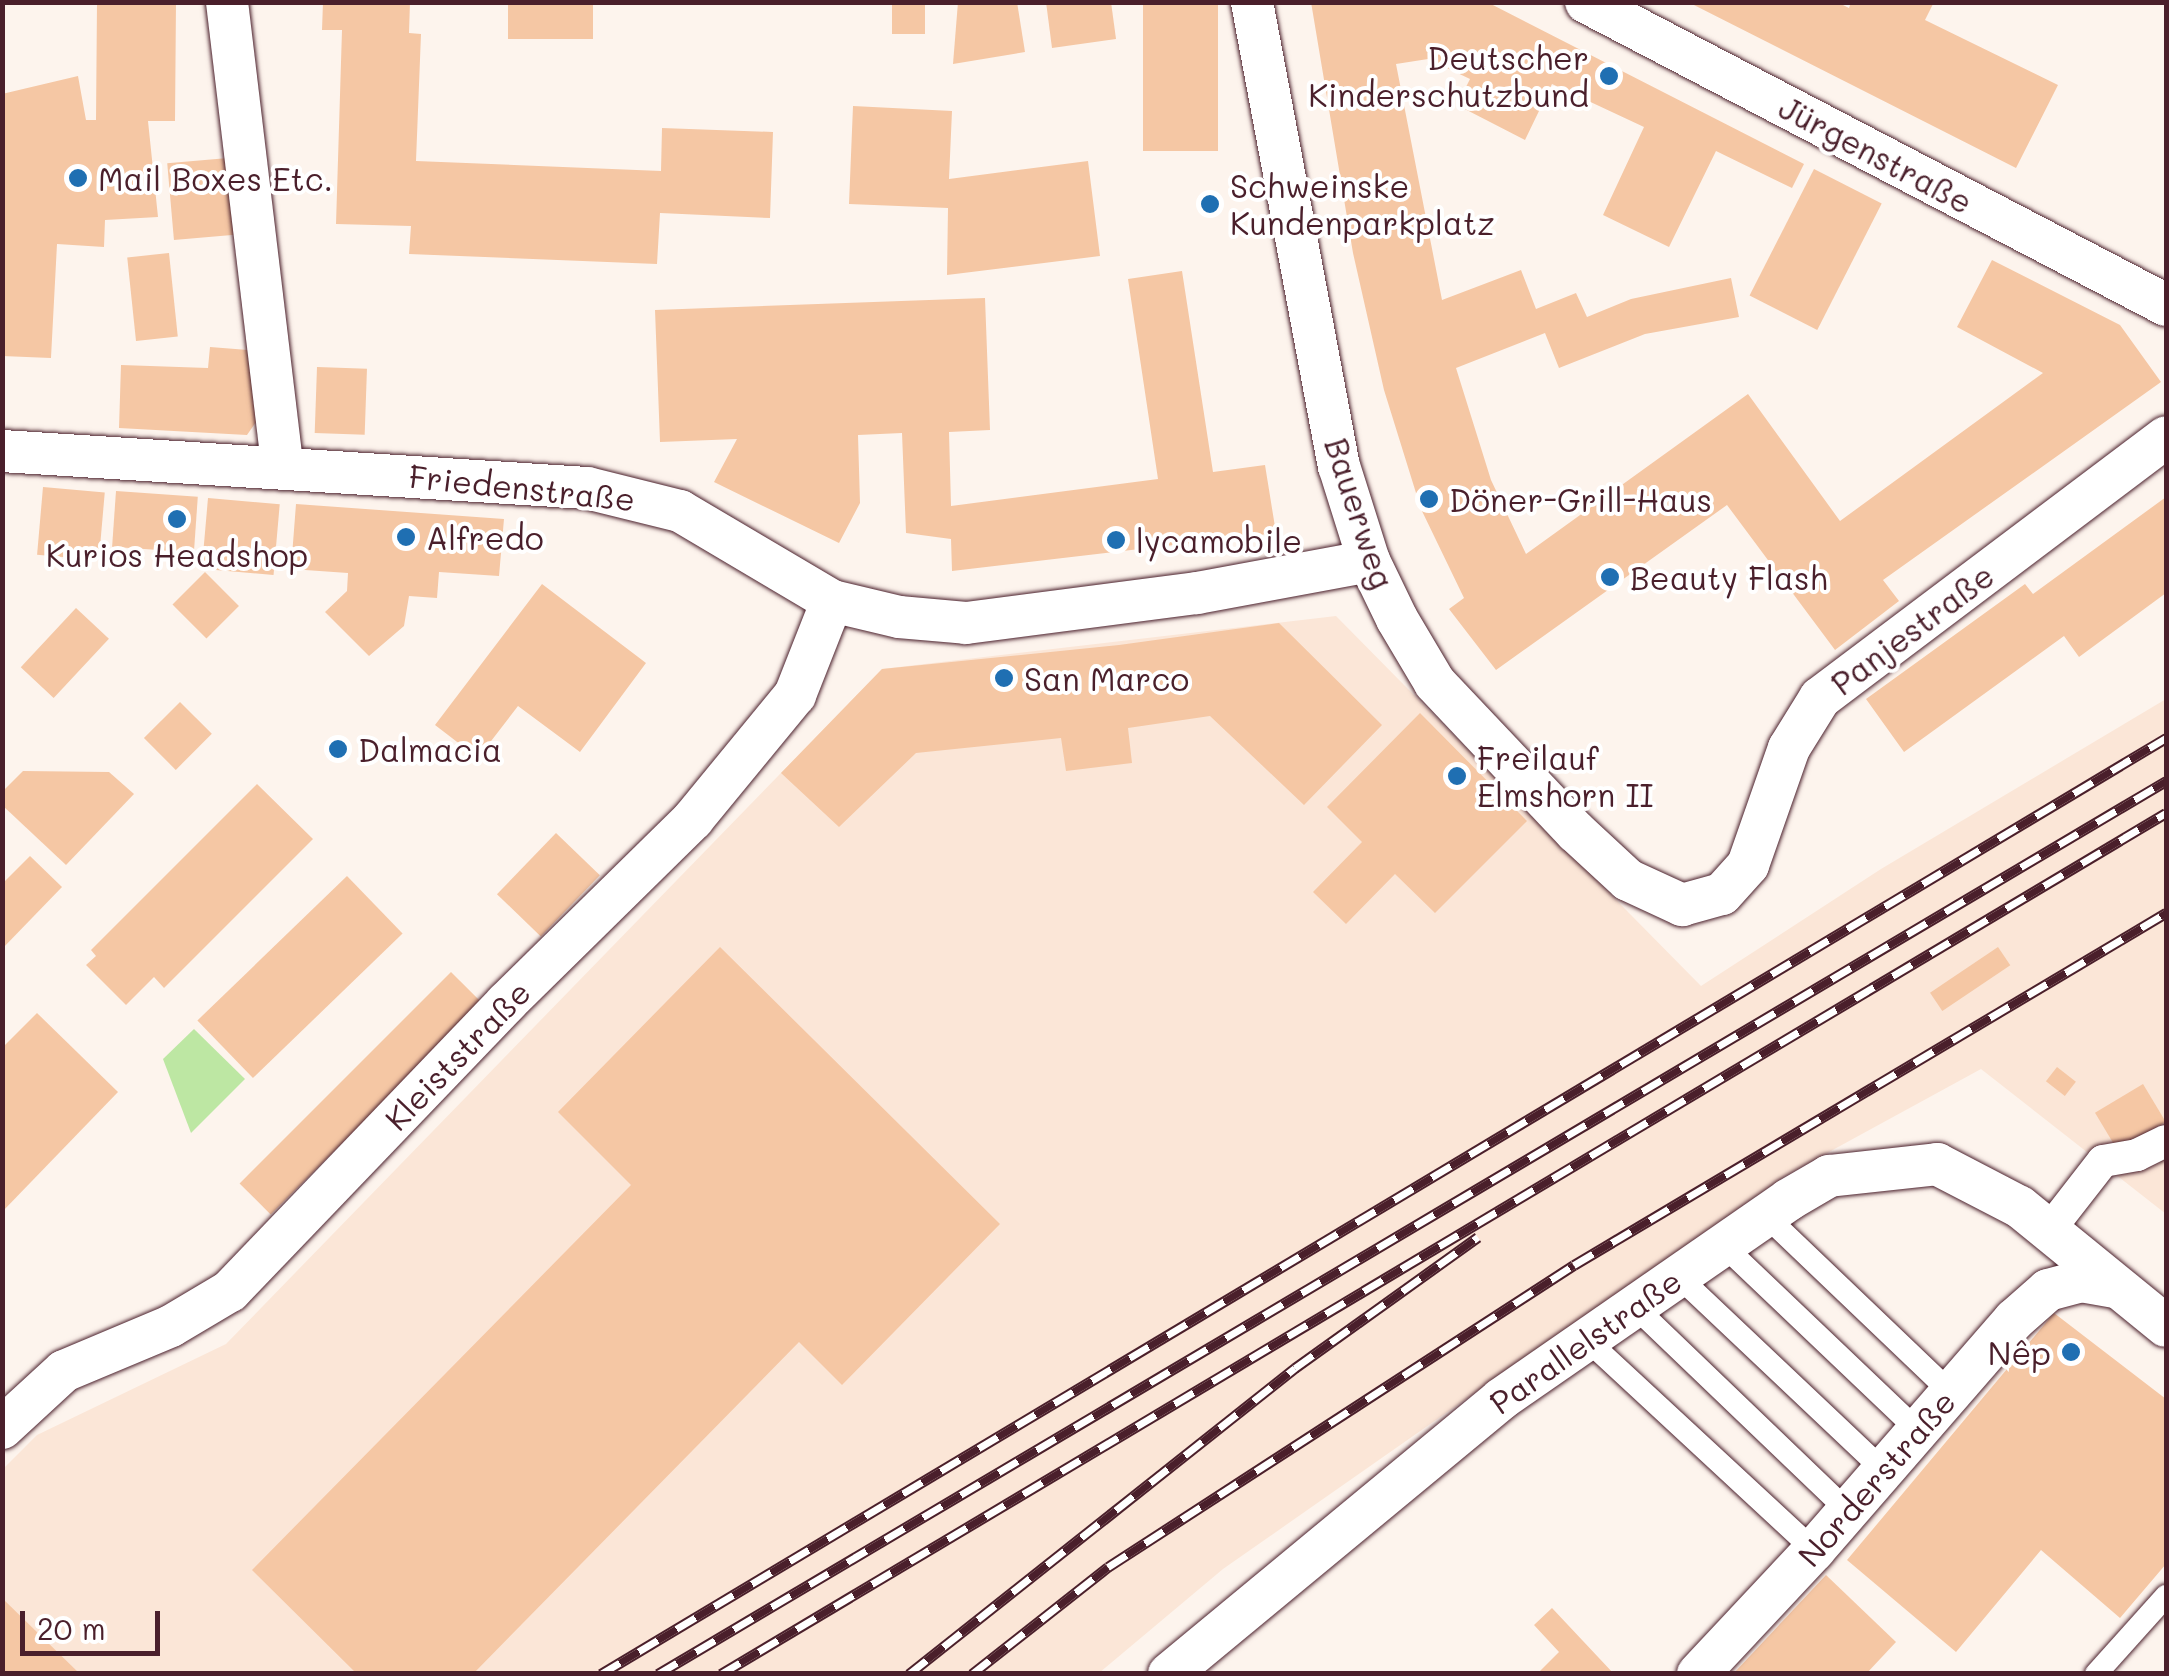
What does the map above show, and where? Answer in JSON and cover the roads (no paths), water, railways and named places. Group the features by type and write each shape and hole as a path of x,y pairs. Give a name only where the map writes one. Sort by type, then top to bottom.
{"street":[{"path":"227,2 282,466"},
{"name":"Bauerweg","path":"1252,2 1339,466 1369,560 1396,620 1435,683 1575,831 1628,880 1682,905"},
{"name":"Jürgenstraße","path":"1586,2 2166,305"},
{"name":"Panjestraße","path":"1682,905 1722,894 1748,865 1789,748 1820,698 2166,437"},
{"name":"Friedenstraße","path":"2,450 587,488 654,502 732,538 792,580 832,601 898,618 966,623 1197,593 1369,560"},
{"name":"Kleiststraße","path":"2,1428 64,1371 171,1326 230,1291 506,1003 692,819 795,695 832,601"},
{"path":"2050,1229 2103,1161 2137,1155 2166,1140"},
{"name":"Parallelstraße","path":"1169,1674 1425,1458 1586,1339 1765,1215 1829,1176 1937,1164 2020,1207 2166,1326"},
{"name":"Norderstraße","path":"1698,1674 1814,1550 2014,1320 2048,1290 2082,1281 2116,1287"}],"lane":[{"path":"1765,1215 1951,1392"},
{"path":"1723,1244 1918,1431"},
{"path":"1678,1276 1883,1470"},
{"path":"1634,1306 1848,1511"},
{"path":"1586,1339 1814,1550"},
{"path":"2096,1674 2166,1596"}],"railway":[{"path":"601,1674 2166,738"},
{"path":"658,1674 2166,781"},
{"path":"721,1674 2166,813"},
{"path":"972,1674 1108,1567 1574,1265 2166,913"},
{"path":"909,1674 1295,1368 1478,1237"}],"place":[{"name":"Deutscher Kinderschutzbund","path":"1609,76"},
{"name":"Mail Boxes Etc.","path":"78,178"},
{"name":"Schweinske Kundenparkplatz","path":"1210,204"},
{"name":"Döner-Grill-Haus","path":"1429,499"},
{"name":"Kurios Headshop","path":"177,519"},
{"name":"Alfredo","path":"406,537"},
{"name":"lycamobile","path":"1116,540"},
{"name":"Beauty Flash","path":"1610,577"},
{"name":"San Marco","path":"1004,678"},
{"name":"Dalmacia","path":"338,749"},
{"name":"Freilauf Elmshorn II","path":"1457,776"},
{"name":"Nêp","path":"2071,1352"}]}
